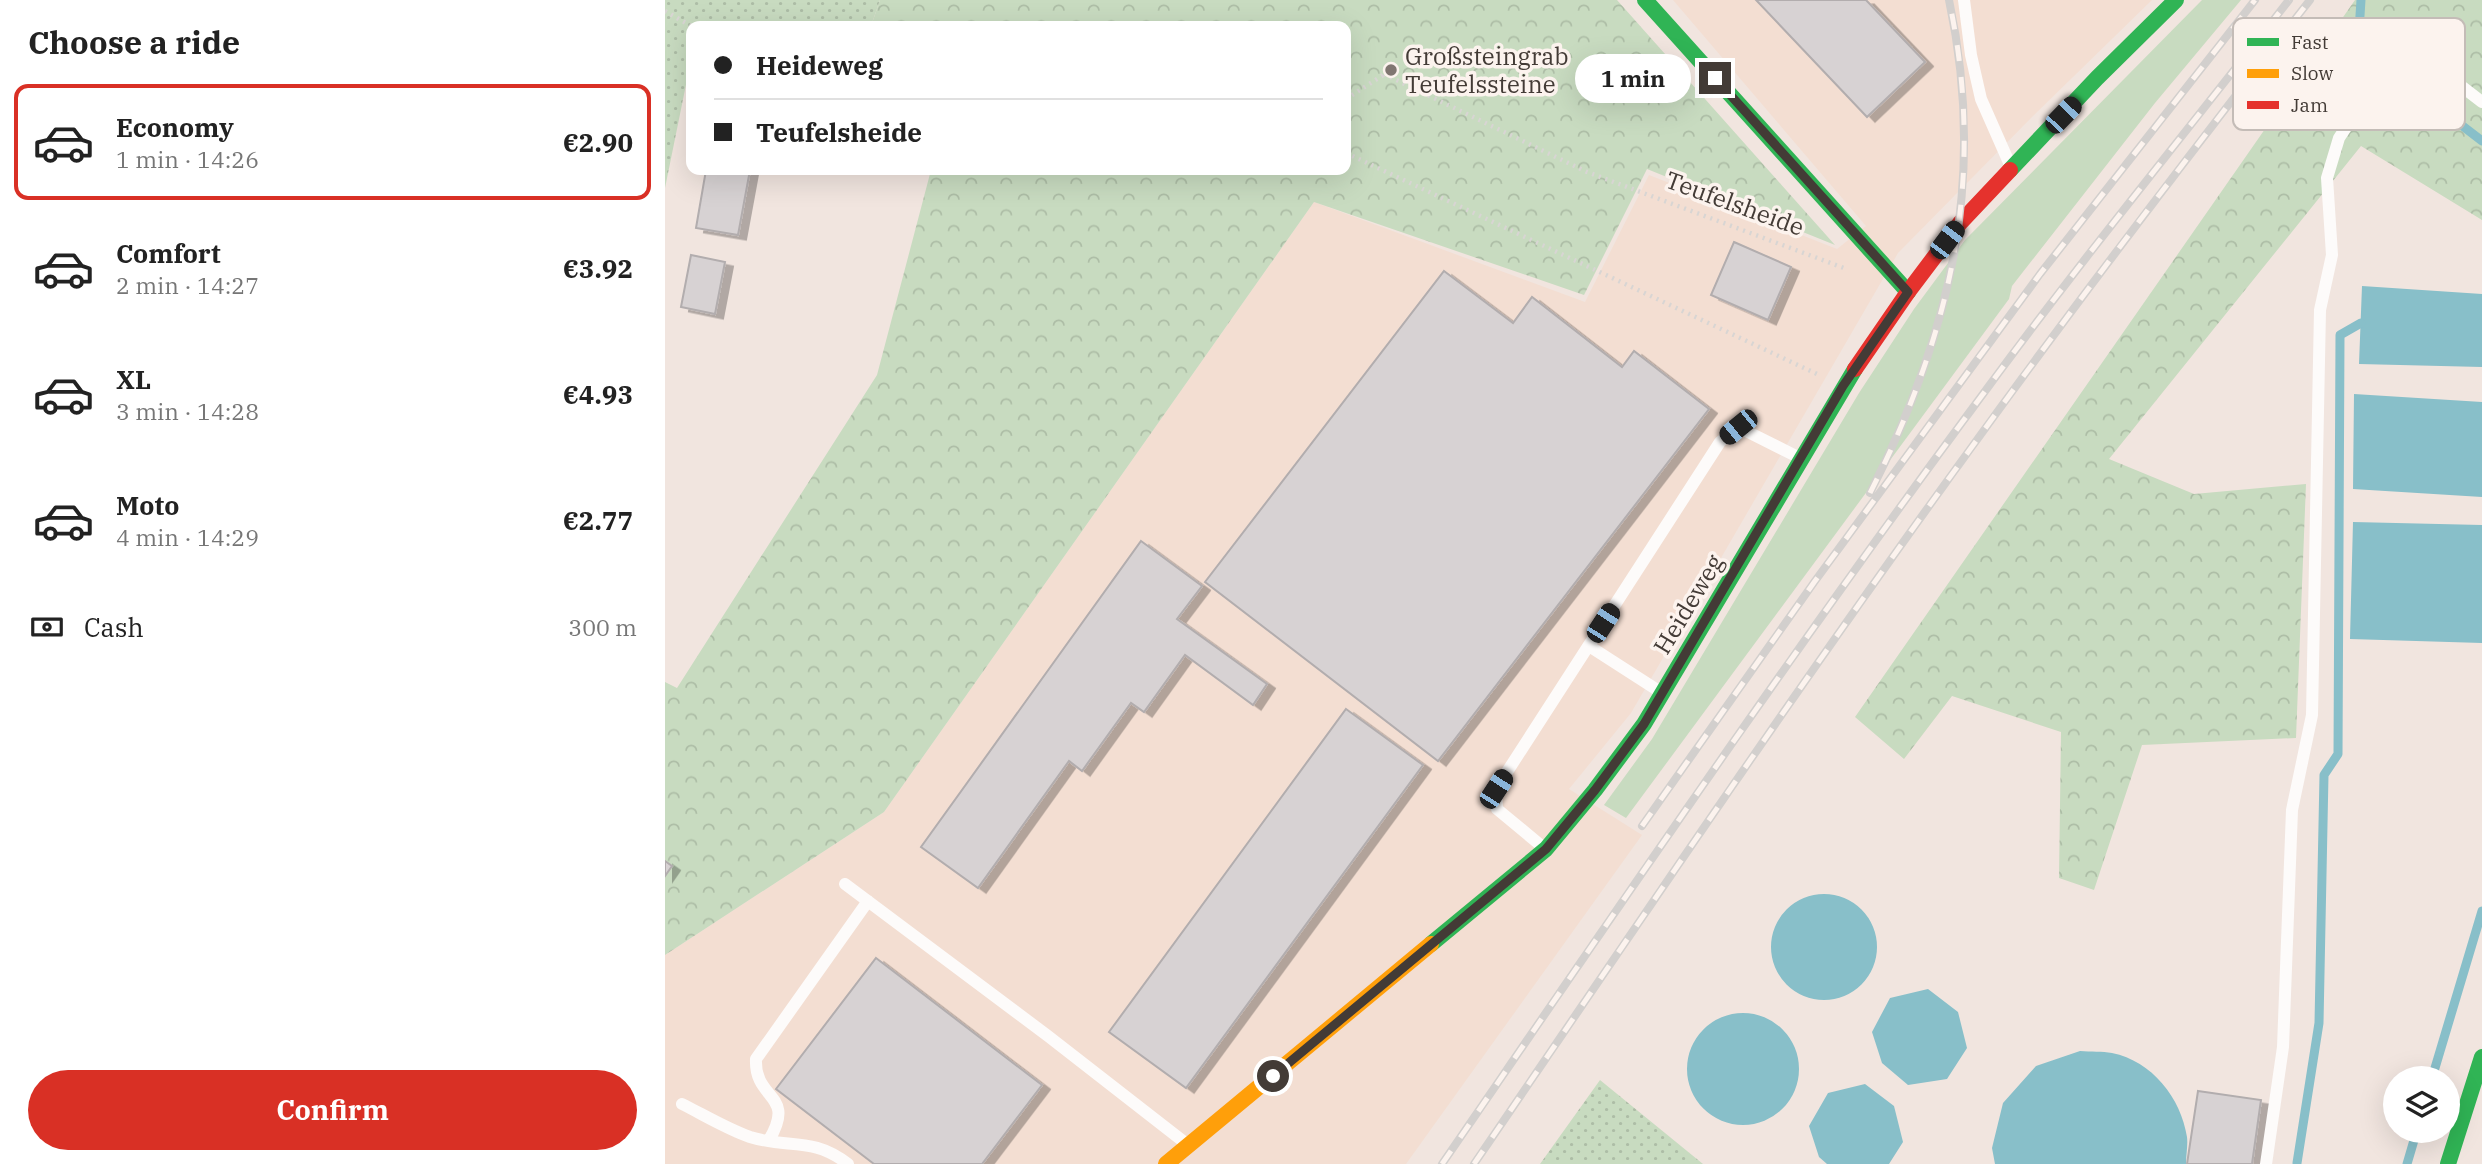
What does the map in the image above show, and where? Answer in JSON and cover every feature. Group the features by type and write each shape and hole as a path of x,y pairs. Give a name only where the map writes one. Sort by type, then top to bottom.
{"street":[{"name":"Teufelsheide","path":"1645,0 1908,292"},
{"name":"Heideweg","path":"1166,1164 1546,849 1595,790 1644,724 1843,386 1908,292 1960,223 2176,0"},
{"path":"2448,1164 2482,1057"}],"lane":[{"path":"1964,0 1971,55 1981,99 2012,169"},
{"path":"2465,89 2482,102"},
{"path":"2266,1164 2283,1047 2292,810 2312,715 2320,310 2332,255 2327,178 2339,138 2344,130"},
{"path":"1546,849 1497,809 1496,789 1720,442 1738,427 1801,458"},
{"path":"1589,646 1662,693"},
{"path":"845,884 1188,1145"},
{"path":"769,1140 780,1117 778,1106 757,1076 756,1059 868,901"},
{"path":"682,1104 749,1136 808,1144 826,1150 848,1164"}],"path":[{"path":"665,11 686,23"},
{"path":"1351,96 1391,70"},
{"name":"Teufelsheide","path":"1384,74 1587,172 1857,273"},
{"path":"1351,155 1843,386"}],"shaded area":[{"path":"1673,0 2152,0 1898,253 1631,713 1569,789 1642,835 1406,1164 665,1164 665,955 884,812 1314,202 1585,302 1649,175 1837,249 1866,226"}],"green space":[{"path":"665,0 880,0 873,21 686,21 686,85 665,188"},
{"path":"880,0 1617,0 1835,245 1647,169 1584,295 1314,202 884,812 665,955 665,682 677,688 877,375 930,175 1351,175 1351,21 873,21"},
{"path":"2202,0 2241,0 2155,103 2012,286 2009,299 1626,818 1604,805 1652,739 1859,393 1914,309 1965,240"},
{"path":"2355,0 2482,0 2482,220 2361,146 2109,459 2194,494 2306,484 2296,738 2142,745 2094,890 2059,878 2061,732 1952,696 1904,759 1855,717 2264,130 2465,130 2465,18 2342,18"},
{"path":"1600,1080 1703,1164 1540,1164"}],"water":[{"path":"2362,286 2482,294 2482,367 2359,364"},
{"path":"2354,394 2482,402 2482,497 2353,489"},
{"path":"2353,522 2482,525 2482,643 2350,639"},
{"path":"1824,894 1844,898 1861,910 1873,927 1877,947 1873,967 1861,984 1844,996 1824,1000 1804,996 1787,984 1775,967 1771,947 1775,927 1787,910 1804,898"},
{"path":"1928,989 1958,1012 1967,1048 1947,1079 1908,1085 1882,1063 1872,1032 1890,998"},
{"path":"1743,1013 1764,1017 1783,1029 1795,1048 1799,1069 1795,1090 1783,1109 1764,1121 1743,1125 1722,1121 1703,1109 1691,1090 1687,1069 1691,1048 1703,1029 1722,1017"},
{"path":"2080,1051 2108,1052 2126,1057 2140,1064 2162,1083 2171,1095 2184,1123 2187,1140 2186,1164 1995,1164 1992,1148 2003,1103 2036,1066"},
{"path":"1865,1084 1894,1106 1903,1142 1889,1164 1827,1164 1819,1157 1809,1126 1828,1093"}],"building":[{"path":"1756,0 1866,0 1925,62 1867,117"},
{"path":"705,175 749,175 738,235 696,228"},
{"path":"1734,242 1791,267 1768,320 1711,295"},
{"path":"691,255 725,262 715,314 681,307"},
{"path":"1444,271 1513,323 1532,297 1622,367 1634,351 1709,409 1438,761 1205,582"},
{"path":"1141,541 1202,586 1177,619 1267,684 1253,705 1185,655 1144,712 1131,703 1082,771 1069,761 978,888 921,847"},
{"path":"1346,709 1423,765 1186,1088 1109,1032"},
{"path":"665,861 672,866 665,876"},
{"path":"876,958 1042,1085 982,1164 874,1164 776,1089"},
{"path":"2198,1091 2261,1100 2252,1164 2187,1164"}],"waterway":[{"path":"2360,18 2361,0"},
{"path":"2465,128 2482,141"},
{"path":"2297,1163 2319,1023 2324,775 2338,754 2340,335 2361,323"},
{"path":"2436,1066 2482,911"},
{"path":"2407,1164 2413,1143"}],"railway":[{"path":"1870,493 1922,374 1941,314 1954,253 1962,192 1964,130 1960,66 1949,0"},
{"path":"2241,18 2255,0"},
{"path":"2275,18 2289,0"},
{"path":"2296,18 2310,0"},
{"path":"1642,826 1815,581 2040,274 2233,28"},
{"path":"1442,1164 1709,776 1913,489 2058,294 2233,71"},
{"path":"1474,1164 1907,536 2096,278 2233,99"}],"traffic: fast":[{"path":"1645,0 1908,292"},
{"path":"2010,170 2176,0"},
{"path":"1431,944 1546,849 1595,790 1644,724 1855,369"},
{"path":"2448,1164 2482,1057"}],"traffic: slow":[{"path":"1166,1164 1431,944"}],"traffic: jam":[{"path":"1855,369 1960,223 2010,170"}],"place":[{"name":"Großsteingrab Teufelssteine","path":"1391,70"}],"route":[{"path":"1273,1076 1546,849 1595,790 1644,724 1843,386 1908,292 1715,78"}]}
